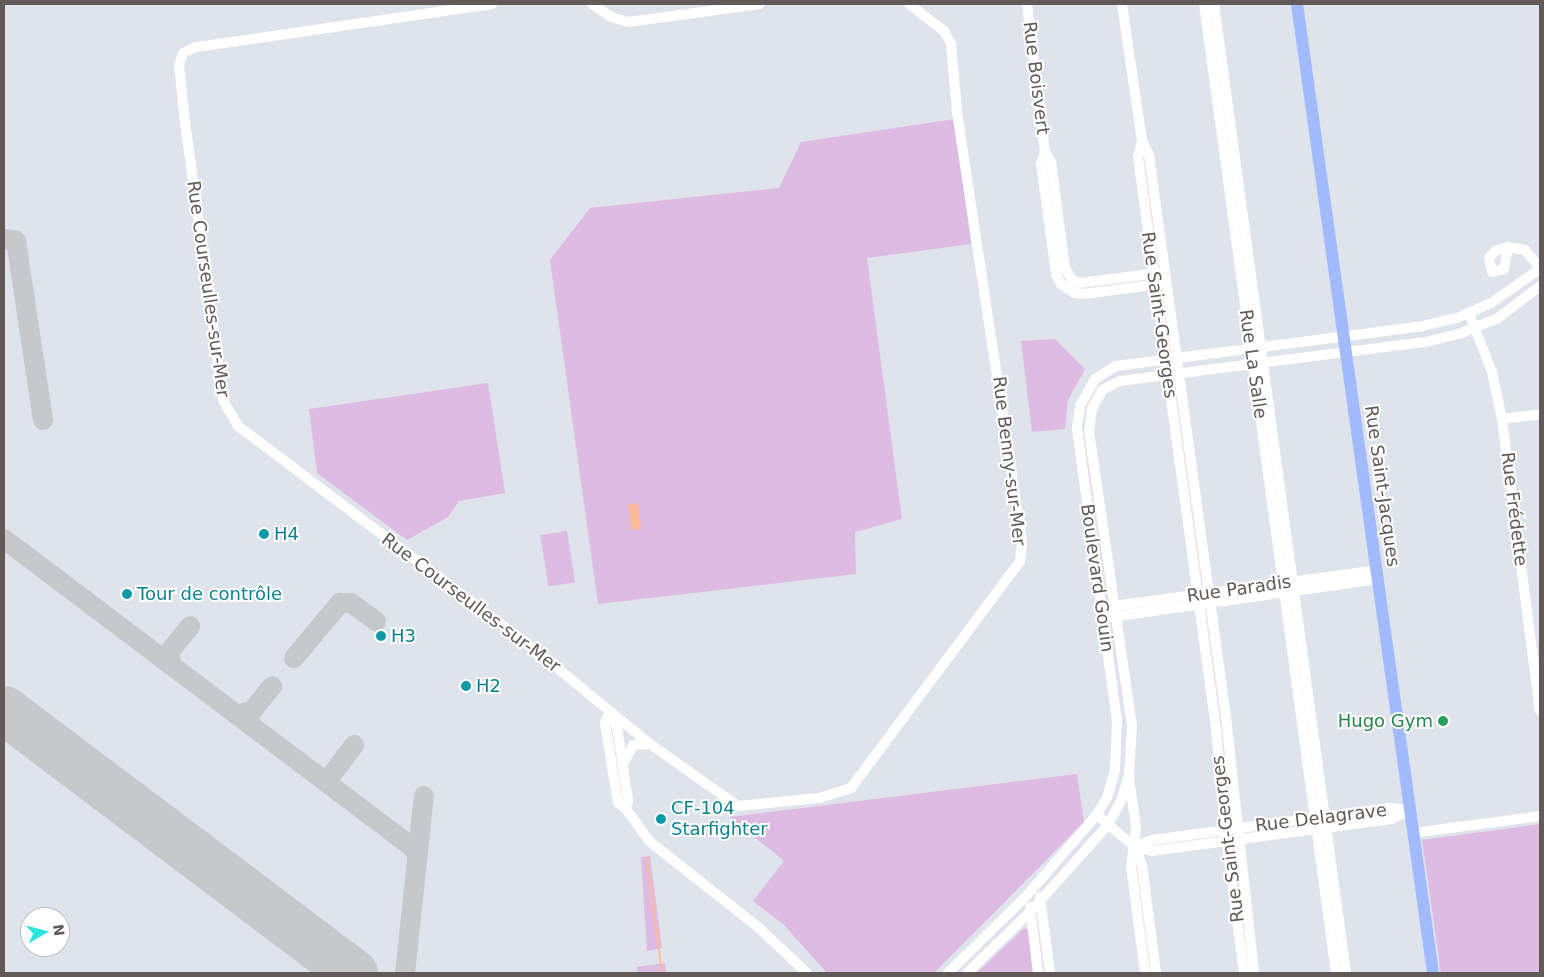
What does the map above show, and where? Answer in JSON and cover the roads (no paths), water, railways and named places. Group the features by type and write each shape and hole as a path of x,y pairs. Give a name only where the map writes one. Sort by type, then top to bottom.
{"main road":[{"name":"Rue Saint-Jacques","path":"1297,4 1433,973"}],"street":[{"name":"Rue Courseulles-sur-Mer","path":"492,4 196,47 184,53 179,65 184,112 223,400 238,426 610,711"},
{"path":"592,4 611,17 629,22 760,4"},
{"name":"Rue Benny-sur-Mer","path":"610,711 650,744 738,806 844,792 867,769 1020,561 1020,532 957,110 951,44 944,31 909,4"},
{"name":"Rue Boisvert","path":"1026,4 1045,152 1041,164 1056,274 1061,284 1070,284"},
{"name":"Rue Saint-Georges","path":"1122,4 1142,141 1149,154 1166,278 1178,373 1188,487 1221,728 1231,835 1246,949 1254,973"},
{"name":"Rue La Salle","path":"1204,4 1212,24 1234,140 1280,472 1289,587"},
{"name":"Rue La Salle","path":"1214,4 1212,24 1222,141 1268,473 1289,587 1337,942 1346,973"},
{"path":"1222,141 1234,140"},
{"name":"Rue Saint-Georges","path":"1142,141 1138,157 1154,284 1167,374 1188,487"},
{"path":"1508,247 1525,250 1540,268"},
{"path":"1238,255 1250,254"},
{"name":"Boulevard Gouin","path":"948,973 1028,894 1097,815 1107,798 1115,770 1117,721 1076,428 1080,406 1087,390 1102,373 1116,366 1250,346 1422,326 1469,313 1491,303 1540,268"},
{"path":"1070,284 1100,282 1153,274 1166,278"},
{"path":"1070,284 1084,294 1154,284 1166,278"},
{"name":"Boulevard Gouin","path":"968,973 1031,911 1108,825 1121,801 1129,775 1131,719 1088,433 1092,409 1102,390 1114,384 1167,374 1426,342 1476,327 1498,318 1540,286"},
{"name":"Rue Frédette","path":"1469,313 1492,372 1502,419 1540,711"},
{"path":"1080,406 1092,409"},
{"path":"1502,419 1540,414"},
{"path":"1079,455 1092,453"},
{"path":"1268,473 1280,472"},
{"name":"Rue Paradis","path":"1102,613 1377,575"},
{"path":"610,711 605,723 628,800 626,809 649,841 759,928 807,973"},
{"path":"1117,721 1131,719"},
{"path":"620,771 634,745 650,744"},
{"path":"1129,775 1136,827 1135,847 1142,865 1150,969"},
{"name":"Rue Delagrave","path":"1135,847 1152,840 1231,835 1321,823 1390,808 1410,810"},
{"path":"1097,815 1135,847"},
{"path":"1413,834 1540,816"},
{"path":"1038,883 1050,973"},
{"path":"1028,894 1038,973"},
{"name":"Rue La Salle","path":"1336,973 1337,942"},
{"name":"Rue Saint-Georges","path":"1244,973 1246,949"}],"waterway":[{"path":"647,857 662,973"}],"place":[{"name":"H4","path":"264,534"},
{"name":"Tour de contrôle","path":"127,594"},
{"name":"H3","path":"381,636"},
{"name":"H2","path":"466,686"},
{"name":"Hugo Gym","path":"1443,721"},
{"name":"CF-104 Starfighter","path":"661,819"}]}
